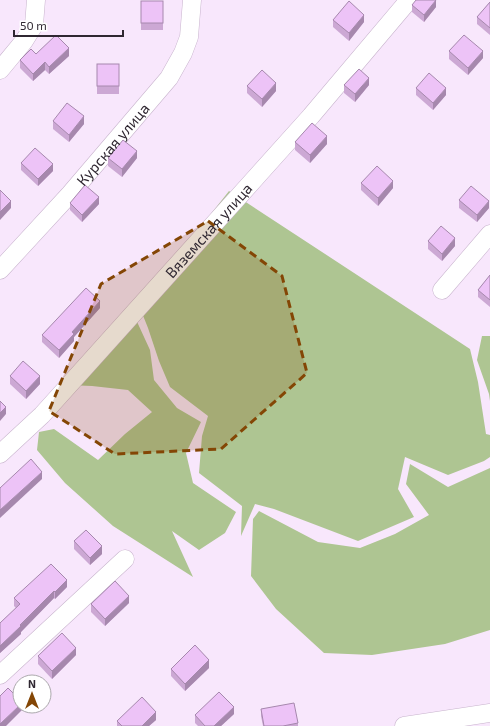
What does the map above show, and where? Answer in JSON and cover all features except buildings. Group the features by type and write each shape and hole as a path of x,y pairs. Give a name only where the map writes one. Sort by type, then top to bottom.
{"street":[{"path":"0,70 24,41 34,25 36,0"},
{"name":"Курская улица","path":"0,270 70,194 168,78 190,38 192,0"},
{"name":"Вяземская улица","path":"0,454 42,415 311,116 410,0"},
{"path":"442,290 490,234"},
{"path":"0,675 125,559"},
{"path":"404,726 490,713"}],"highlighted area":[{"path":"208,221 282,276 307,373 221,449 115,454 49,411 101,284"}],"green space":[{"path":"229,191 470,349 478,382 486,434 490,435 490,457 484,461 448,475 405,457 398,489 414,517 358,541 274,509 255,504 241,536 242,506 199,473 202,436 208,416 170,387 140,308 149,292"},
{"path":"133,313 150,350 154,380 177,408 201,422 186,453 193,483 236,512 225,533 199,550 172,531 193,577 113,526 65,483 37,450 39,432 54,429 98,460 125,434 152,412 128,390 67,385"},
{"path":"482,336 490,336 490,401 477,360"},
{"path":"410,464 448,487 490,468 490,630 445,644 372,655 324,653 276,609 251,576 253,519 259,511 318,542 360,548 395,534 429,515 406,484"}]}
